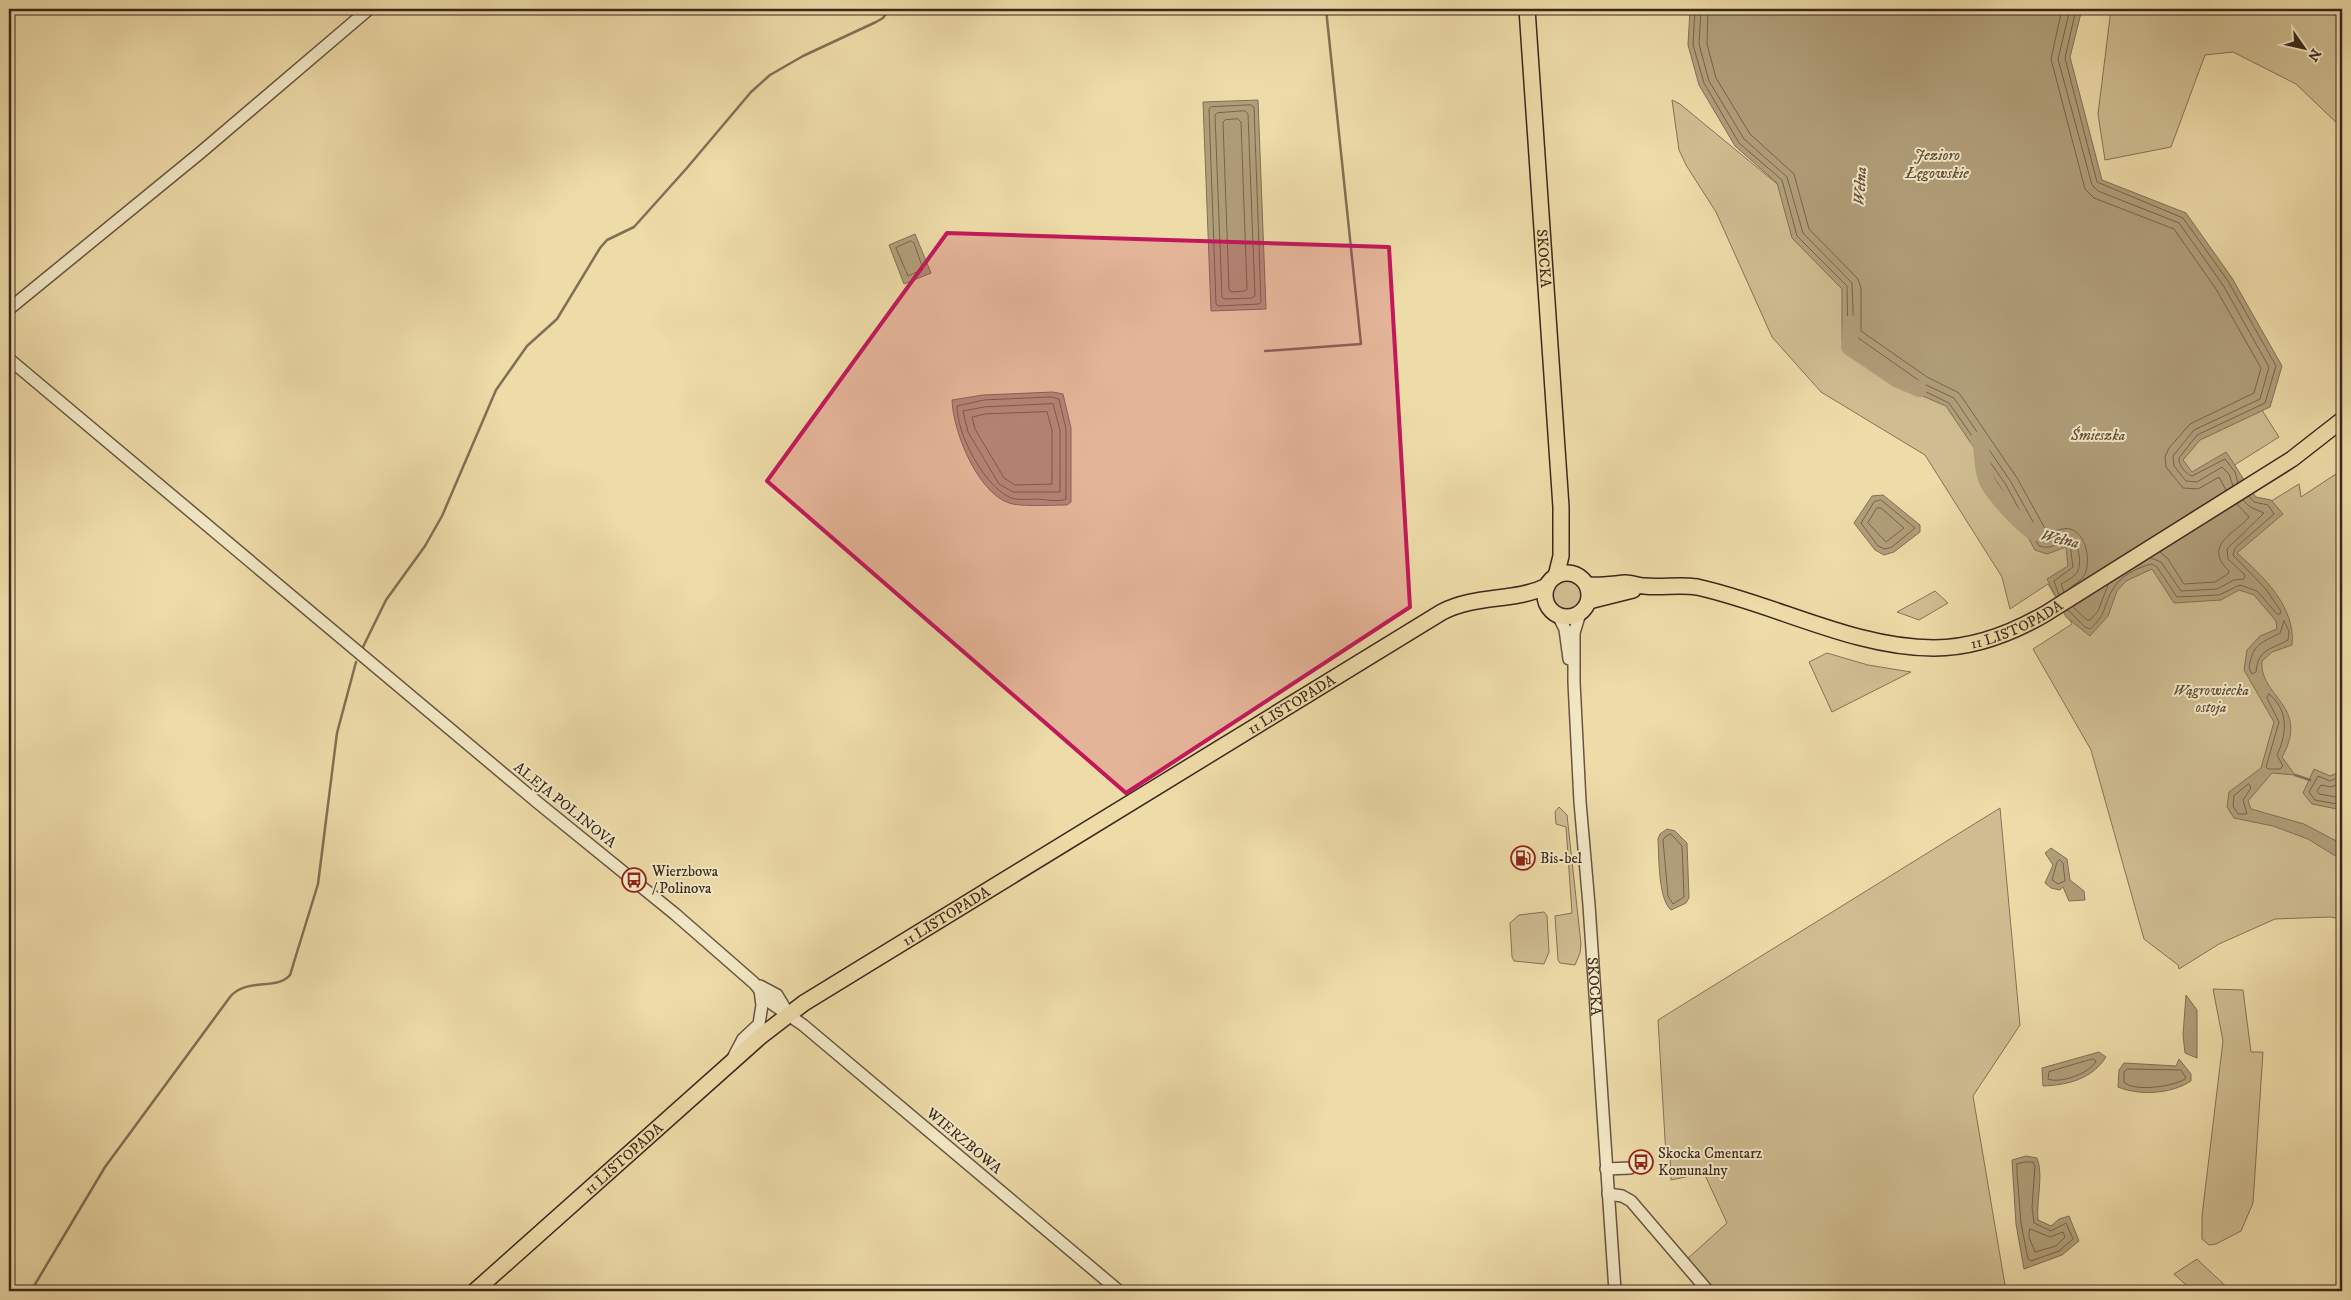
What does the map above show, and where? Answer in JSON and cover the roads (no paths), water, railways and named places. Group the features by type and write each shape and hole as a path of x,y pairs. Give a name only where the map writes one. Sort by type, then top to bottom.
{"main road":[{"name":"SKOCKA","path":"1527,9 1561,507 1561,556 1551,581"},
{"name":"11 LISTOPADA","path":"1588,585 1628,583 1644,586 1674,585 1695,587 1766,606 1865,638 1906,646 1935,648 1963,646 2020,628 2045,614 2292,459 2342,420"},
{"name":"SKOCKA","path":"1561,507 1569,552 1577,574"},
{"path":"1570,572 1577,574 1588,585 1589,601 1580,613 1565,617 1553,610 1546,600 1551,581 1570,572"},
{"name":"11 LISTOPADA","path":"475,1291 788,1014 1432,617 1478,599 1525,594 1551,581"},
{"name":"11 LISTOPADA","path":"1589,601 1644,586"},
{"name":"11 LISTOPADA","path":"1463,604 1532,602 1553,610"}],"street":[{"path":"9,309 192,159 369,9"},
{"name":"ALEJA POLINOVA","path":"9,359 357,651 675,914 757,986 777,995 788,1014"},
{"name":"SKOCKA","path":"1553,610 1565,629 1574,682"},
{"name":"SKOCKA","path":"1580,613 1574,633 1574,682 1580,802 1589,905 1615,1291"},
{"path":"731,1063 743,1039 759,1024 762,1005 757,986"},
{"name":"WIERZBOWA","path":"788,1014 1112,1289"},
{"path":"1606,1169 1630,1168"},
{"path":"1608,1194 1622,1196 1631,1201 1708,1291"}],"water":[{"name":"Jezioro Łęgowskie","path":"1690,9 2082,9 2070,57 2102,180 2186,213 2232,278 2282,366 2270,407 2200,440 2183,460 2192,472 2226,452 2256,497 2271,500 2283,514 2237,553 2276,593 2289,618 2292,631 2292,645 2272,652 2262,661 2263,673 2268,684 2288,714 2291,726 2289,740 2282,757 2295,775 2272,773 2248,801 2251,809 2304,824 2342,844 2342,860 2308,839 2273,826 2234,818 2227,807 2229,792 2261,768 2274,722 2244,670 2247,650 2260,636 2277,629 2276,621 2254,595 2239,590 2221,600 2174,603 2152,569 2126,581 2117,591 2108,616 2090,636 2066,617 2047,579 2068,566 2066,547 2047,554 2035,550 2001,488 1946,406 1918,394 1842,341 1842,289 1792,238 1777,183 1735,146 1699,85 1688,45"},
{"path":"1258,100 1266,309 1211,311 1203,102"},
{"path":"915,234 931,273 904,284 889,245"},
{"path":"1053,392 1063,394 1071,428 1071,502 1067,505 1021,505 1009,503 997,497 977,474 962,443 953,413 952,400 983,395"},
{"path":"1883,495 1920,525 1920,532 1894,552 1884,555 1875,550 1854,523 1872,496"},
{"path":"2314,769 2330,776 2342,771 2342,810 2312,804 2303,793"},
{"path":"1667,829 1675,831 1687,843 1689,898 1686,903 1671,910 1661,887 1659,866 1658,839 1660,834"},
{"path":"2051,848 2067,859 2070,880 2084,891 2085,900 2069,901 2063,887 2060,890 2051,888 2045,883 2053,865 2045,853"},
{"path":"2186,995 2197,1010 2197,1058 2185,1053 2183,1035"},
{"path":"2099,1052 2106,1057 2087,1076 2070,1082 2043,1086 2042,1068"},
{"path":"2179,1059 2191,1074 2191,1081 2183,1085 2174,1089 2155,1092 2136,1092 2118,1087 2119,1070 2124,1063 2176,1066"},
{"path":"2026,1156 2037,1158 2039,1165 2038,1220 2051,1226 2059,1219 2069,1216 2079,1241 2062,1255 2024,1269 2016,1224 2012,1160"}],"waterway":[{"path":"362,649 386,600 425,546 442,516 496,390 527,346 557,319 600,248 607,240 634,227 751,92 770,75 803,56 876,22 883,18 889,9"},
{"path":"1265,351 1361,344 1326,9"},
{"name":"Wełna","path":"1851,323 1849,347 1898,380 1919,389"},
{"name":"Wełna","path":"1978,440 1981,444 1982,461 1989,484 2000,500 2016,517 2036,533"},
{"path":"31,1291 105,1167 230,997 244,987 277,982 284,980 290,975 318,884 337,733 356,662"},
{"path":"2295,775 2310,780"}],"place":[{"name":"Bis-bel","path":"1523,858"},
{"name":"Wierzbowa / Polinova","path":"634,880"},
{"name":"Skocka Cmentarz Komunalny","path":"1641,1162"}],"park label":[{"name":"Śmieszka","path":"2098,435"},
{"name":"Wągrowiecka ostoja","path":"2211,698"}]}
